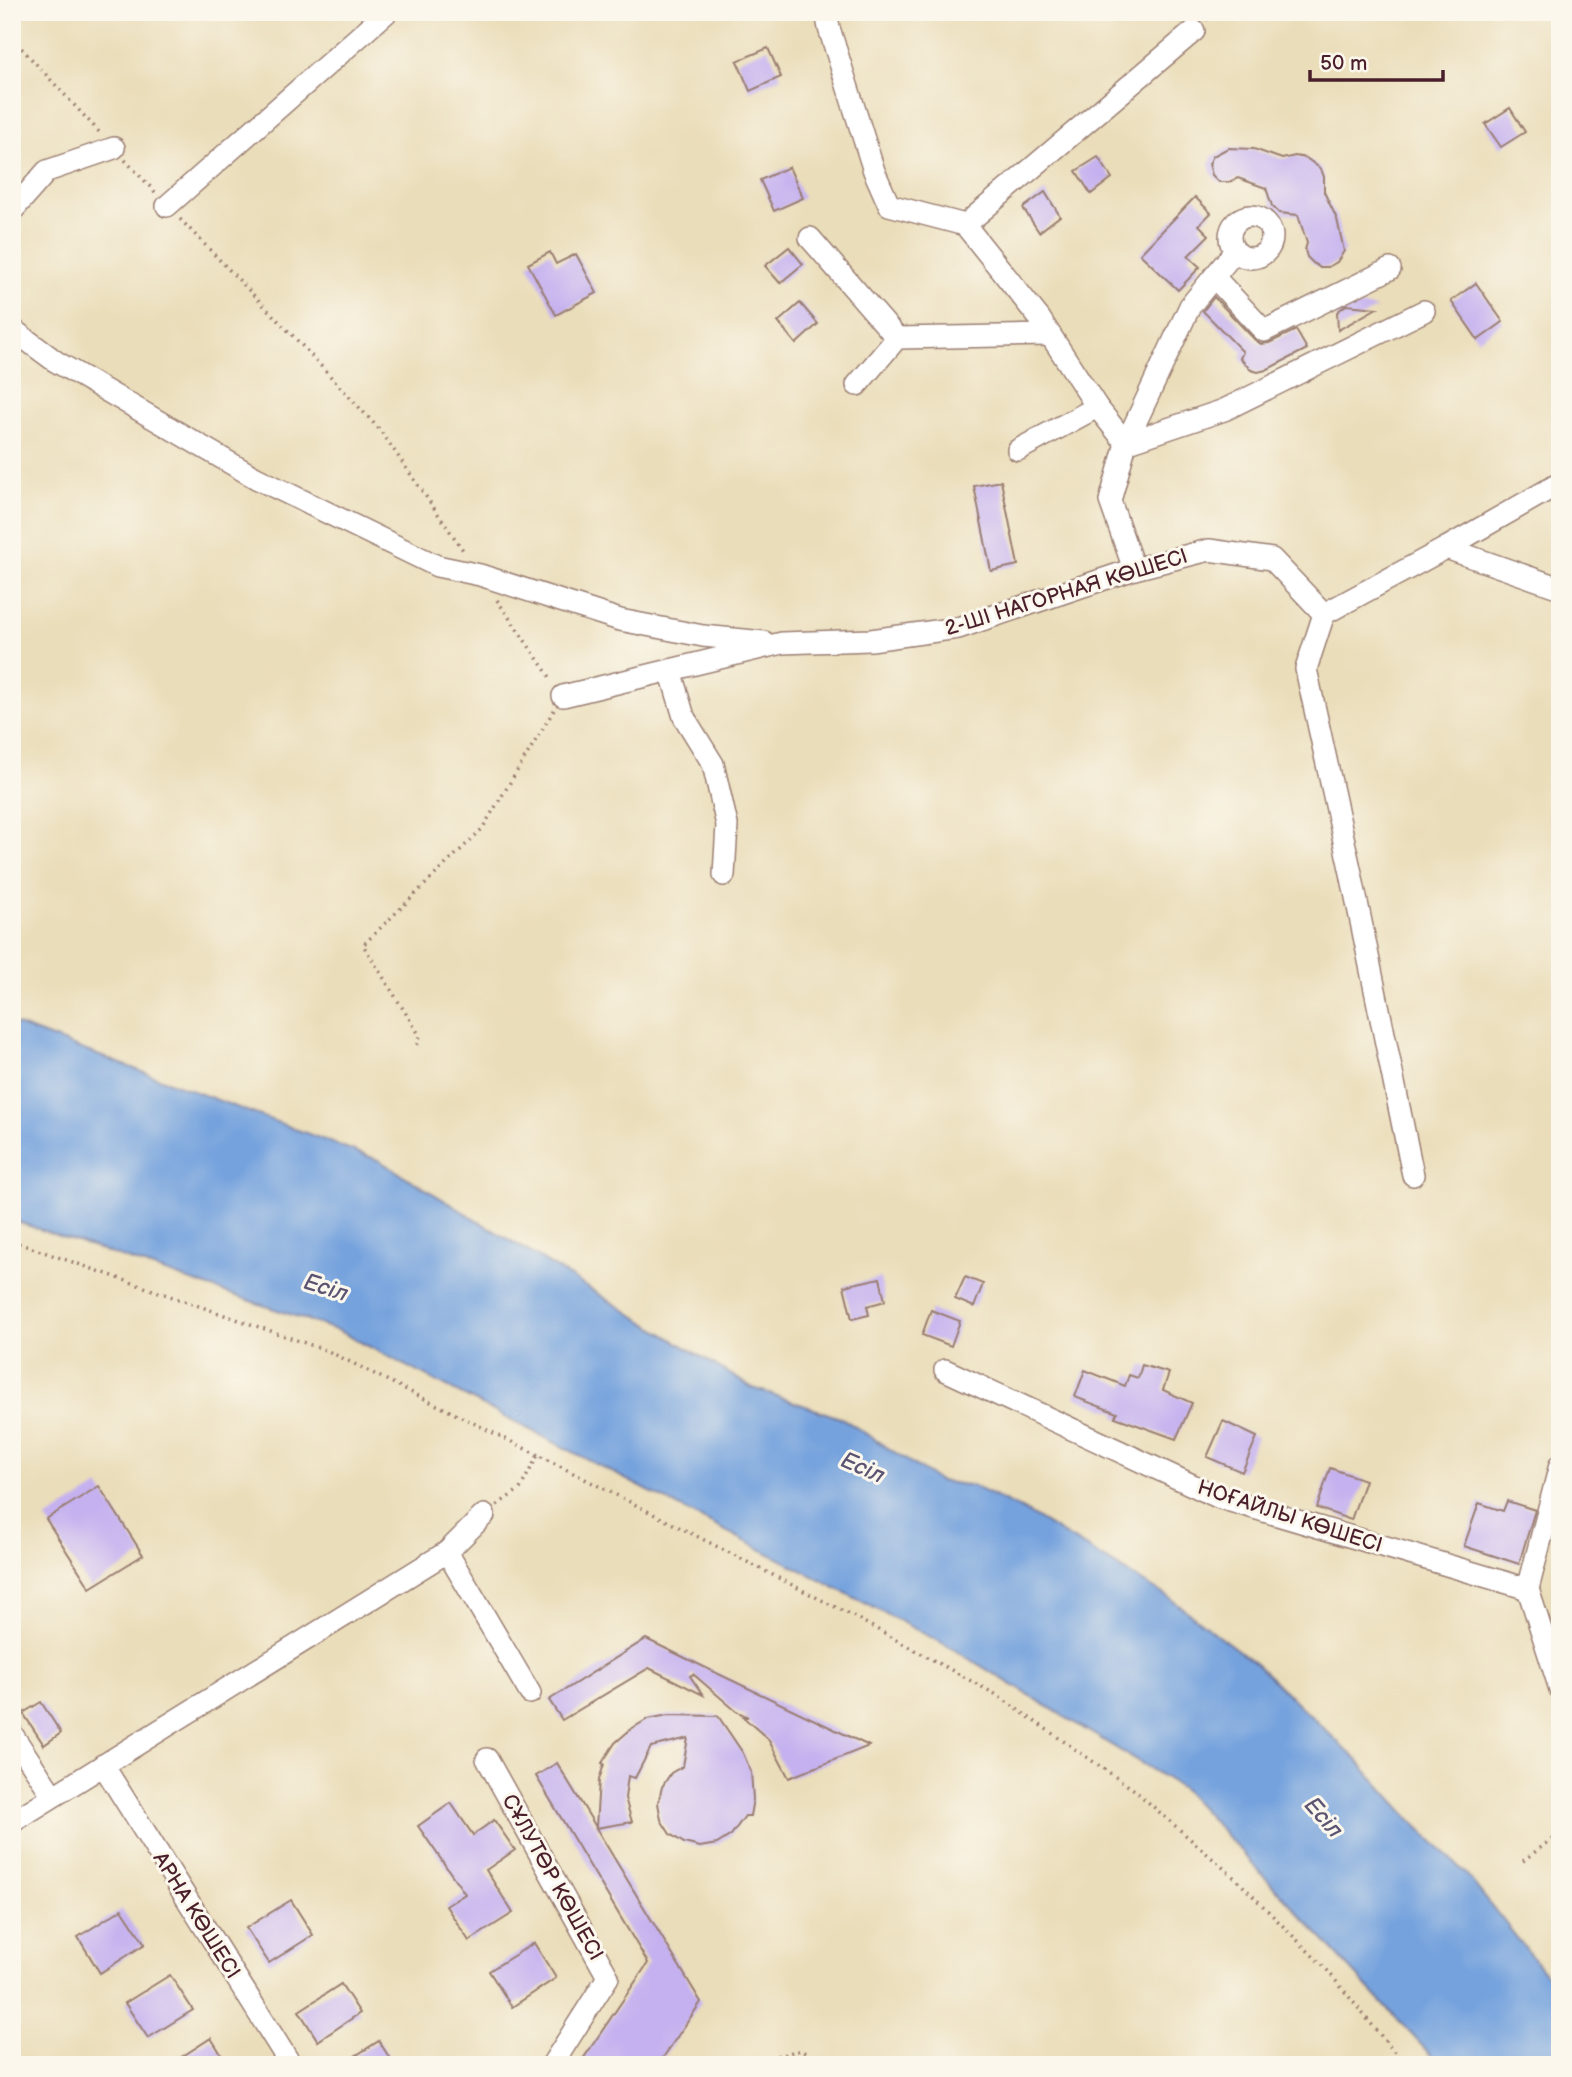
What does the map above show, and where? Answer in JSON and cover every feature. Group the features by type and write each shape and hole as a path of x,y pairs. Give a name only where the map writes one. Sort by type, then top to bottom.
{"street":[{"path":"167,205 387,12"},
{"path":"826,12 874,171 889,205 965,225 1050,335 1097,407 1126,443"},
{"path":"965,225 1194,31"},
{"path":"12,211 47,171 114,148"},
{"path":"810,238 897,338"},
{"path":"1134,569 1110,501 1126,443 1191,306 1235,251"},
{"path":"1214,277 1264,331 1390,269"},
{"path":"1126,443 1224,410 1424,311"},
{"path":"12,329 55,362 256,478 437,566 480,575 620,620 703,636 782,643"},
{"path":"857,385 897,338 1050,335"},
{"path":"1018,450 1097,407"},
{"path":"1413,1175 1306,669 1324,614 1560,483"},
{"path":"1446,548 1560,588"},
{"name":"2-ШІ НАГОРНАЯ КӨШЕСІ","path":"563,696 782,643 871,640 958,628 1134,569 1209,550 1272,559 1324,614"},
{"path":"670,670 684,717 713,764 727,825 724,875"},
{"name":"НОҒАЙЛЫ КӨШЕСІ","path":"945,1370 1220,1498 1528,1589"},
{"path":"1560,1465 1528,1589 1560,1689"},
{"path":"12,1822 447,1552 484,1515"},
{"path":"447,1552 530,1693"},
{"path":"12,1734 53,1796"},
{"name":"СҰЛУТӨР КӨШЕСІ","path":"487,1759 608,1977 552,2065"},
{"name":"АРНА КӨШЕСІ","path":"103,1765 291,2065"}],"path":[{"path":"12,38 380,430 563,696 482,829 363,945 420,1035 417,1045"},
{"path":"12,1241 328,1351 848,1613 984,1688 1133,1789 1237,1879 1327,1970 1405,2065"},
{"path":"484,1515 520,1489 538,1455"},
{"path":"1523,1861 1560,1833"},
{"path":"762,2059 801,2050 821,2065"},
{"path":"782,2054 783,2065"}],"water":[{"name":"Есіл","path":"12,1023 378,1160 753,1388 843,1419 939,1481 973,1486 1025,1511 1168,1597 1256,1664 1358,1761 1413,1822 1466,1874 1560,1992 1560,2065 1440,2065 1182,1788 948,1646 339,1331 12,1220"}],"building":[{"path":"768,48 781,77 750,91 737,61"},
{"path":"1510,108 1525,132 1501,147 1485,124"},
{"path":"1228,148 1254,149 1282,159 1295,156 1306,158 1321,169 1324,192 1337,219 1344,251 1337,262 1328,267 1319,267 1307,257 1307,243 1298,215 1279,213 1272,206 1266,188 1238,178 1219,182 1212,175 1209,164 1213,156"},
{"path":"1098,157 1112,178 1091,194 1076,171"},
{"path":"789,167 803,198 774,211 760,180"},
{"path":"1045,192 1060,216 1039,232 1023,208"},
{"path":"1195,197 1211,213 1199,225 1209,235 1188,256 1200,267 1178,290 1140,254"},
{"path":"789,247 803,264 780,283 765,266"},
{"path":"550,252 556,264 576,254 597,293 556,315 528,264"},
{"path":"1476,283 1503,322 1478,340 1451,301"},
{"path":"1214,297 1261,344 1296,330 1307,349 1266,370 1251,370 1240,358 1243,352 1203,311"},
{"path":"800,303 818,324 796,344 778,322"},
{"path":"1346,305 1377,308 1338,330 1337,312"},
{"path":"1001,481 1018,565 991,571 974,486"},
{"path":"965,1277 983,1284 974,1307 955,1299"},
{"path":"880,1278 885,1301 867,1306 869,1315 852,1319 844,1286"},
{"path":"931,1310 960,1321 951,1346 922,1335"},
{"path":"1142,1365 1169,1373 1163,1390 1192,1403 1176,1439 1115,1417 1117,1413 1075,1397 1085,1370 1125,1386 1129,1375 1138,1378"},
{"path":"1223,1421 1257,1437 1242,1472 1207,1457"},
{"path":"1330,1468 1365,1480 1351,1520 1317,1508"},
{"path":"99,1486 143,1555 90,1588 46,1519"},
{"path":"1507,1501 1535,1510 1519,1564 1464,1546 1479,1503 1503,1511"},
{"path":"646,1639 869,1746 789,1778 768,1739 743,1717 748,1717 736,1711 693,1674 690,1676 703,1695 649,1668 562,1720 549,1700"},
{"path":"41,1702 61,1733 44,1745 23,1713"},
{"path":"668,1715 718,1716 743,1753 751,1772 753,1799 750,1816 745,1816 731,1835 717,1844 700,1847 684,1843 670,1834 661,1820 658,1803 662,1787 671,1773 683,1766 688,1738 651,1747 635,1778 628,1776 625,1798 632,1822 596,1828 701,2002 658,2065 579,2065 648,1963 536,1776 557,1763 596,1827 602,1763 615,1743 631,1729 648,1719"},
{"path":"451,1803 473,1835 494,1820 515,1850 486,1870 513,1913 469,1941 446,1906 465,1894 418,1826"},
{"path":"291,1900 313,1935 269,1963 246,1928"},
{"path":"122,1909 145,1944 100,1973 78,1937"},
{"path":"534,1943 556,1978 512,2007 489,1971"},
{"path":"170,1975 193,2010 148,2038 125,2003"},
{"path":"341,1984 360,2013 318,2041 299,2011"},
{"path":"211,2038 228,2065 169,2065"},
{"path":"379,2041 394,2065 341,2065"}]}
